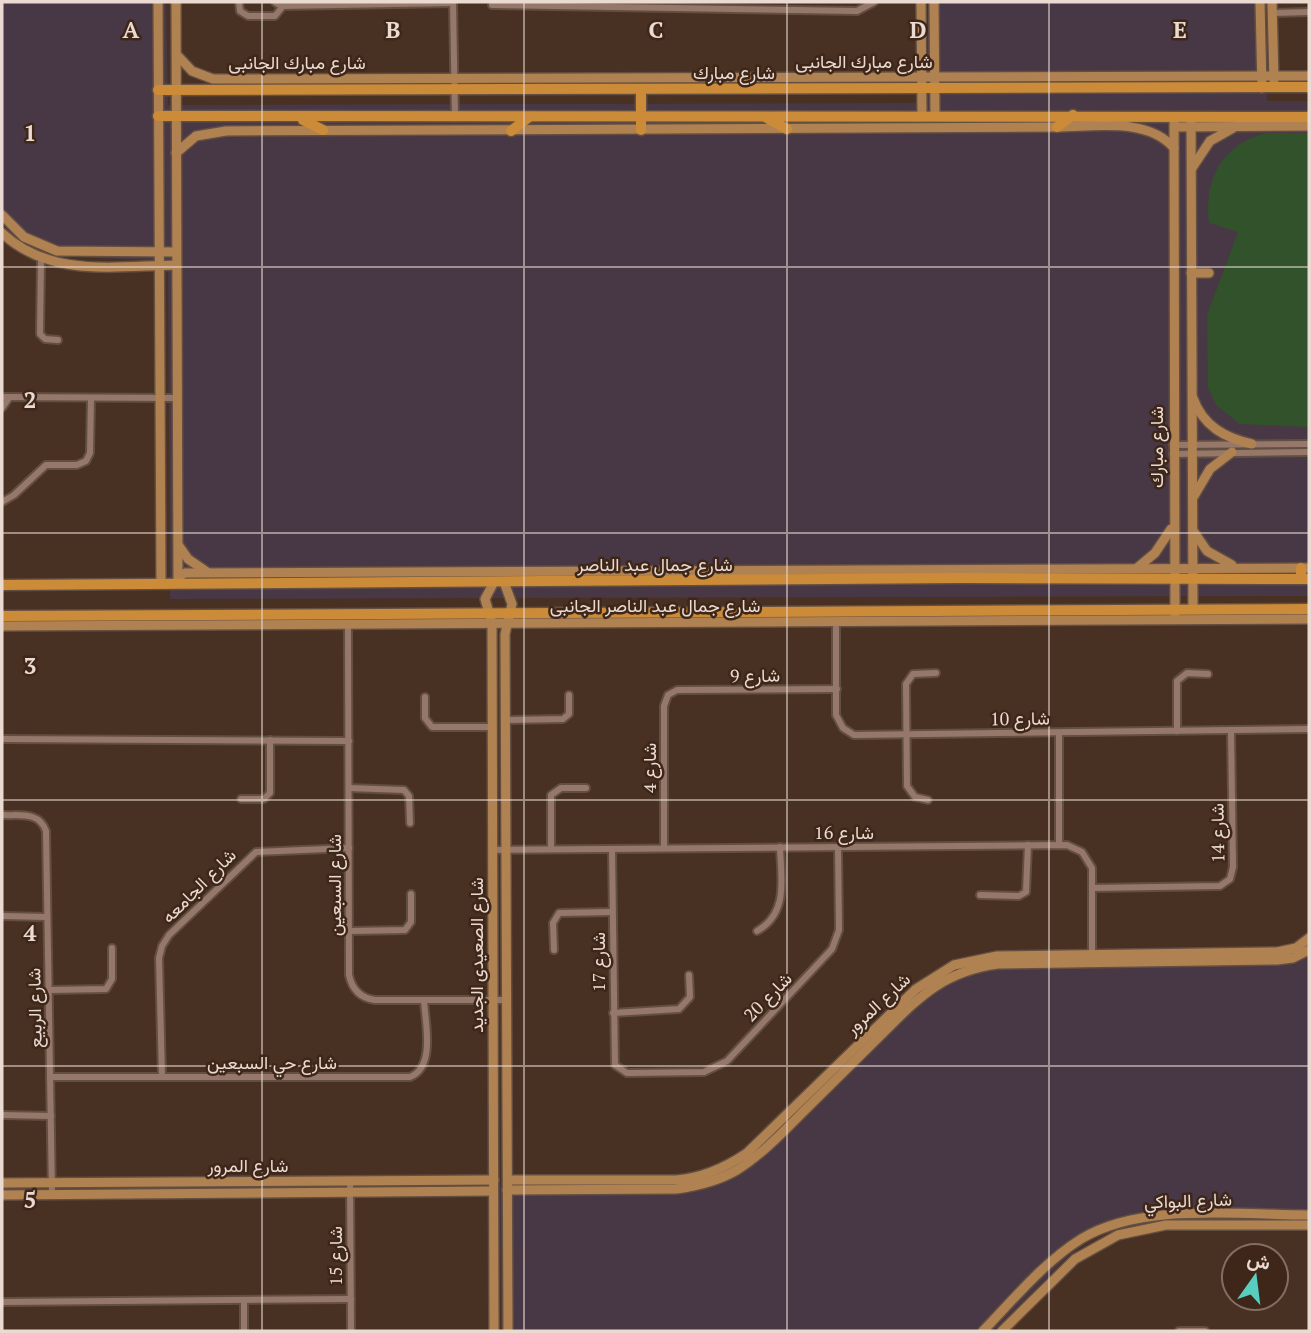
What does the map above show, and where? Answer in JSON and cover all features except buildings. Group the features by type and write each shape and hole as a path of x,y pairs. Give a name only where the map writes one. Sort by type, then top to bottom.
{"main road":[{"path":"158,2 161,582"},
{"path":"176,2 179,582"},
{"path":"921,2 922,116"},
{"path":"934,2 935,116"},
{"path":"1260,2 1262,88"},
{"path":"1272,2 1274,88"},
{"path":"1261,14 1273,14"},
{"name":"شارع مبارك الجانبى","path":"177,55 191,71 212,79 455,85 922,83"},
{"name":"شارع مبارك الجانبى","path":"935,83 1309,76"},
{"name":"شارع مبارك","path":"158,90 455,85 641,89 922,83 1309,87"},
{"path":"641,89 642,130"},
{"path":"158,116 455,118 1073,115 1175,122 1309,117"},
{"path":"1057,127 1073,115"},
{"path":"763,116 787,129"},
{"path":"511,131 529,117"},
{"path":"300,118 323,130"},
{"name":"شارع مبارك","path":"1175,122 1175,614"},
{"path":"1191,122 1240,126 1309,126"},
{"name":"شارع مبارك","path":"1191,122 1193,608"},
{"path":"1191,169 1210,141 1240,126"},
{"path":"176,153 196,136 214,132 323,130 1140,128 1163,137 1174,148"},
{"path":"2,215 24,237 57,251 176,252"},
{"path":"2,233 16,246 41,259 71,266 176,265"},
{"path":"1173,242 1191,242"},
{"path":"1191,274 1209,273"},
{"path":"1191,393 1198,410 1210,425 1225,436 1252,448"},
{"path":"1192,501 1204,476 1231,452"},
{"path":"1135,569 1156,553 1173,524"},
{"path":"1192,525 1207,551 1224,563 1244,568"},
{"path":"178,544 188,559 211,573"},
{"path":"960,574 1174,568 1244,568 1305,574"},
{"name":"شارع جمال عبد الناصر الجانبى","path":"179,582 183,573 299,578 618,576"},
{"name":"شارع جمال عبد الناصر","path":"2,585 299,578 499,582 618,576 869,574 1192,580 1305,574"},
{"name":"شارع الصعيدى الجديد","path":"494,1331 491,618 486,596 499,582 510,595 505,634 508,1331"},
{"path":"2,626 22,621 1175,614 1193,608 1309,609"},
{"name":"شارع جمال عبد الناصر الجانبى","path":"509,618 836,621 1175,614 1309,619"},
{"path":"2,616 22,621"},
{"path":"293,619 348,624 398,619"},
{"name":"شارع المرور","path":"1092,958 1284,951 1309,938"},
{"name":"شارع المرور","path":"508,1185 694,1178 739,1158 782,1126 923,983 962,962 997,956 1278,960 1293,958 1309,950"},
{"name":"شارع المرور","path":"2,1183 494,1180"},
{"name":"شارع المرور","path":"2,1195 493,1191"},
{"name":"شارع البواكي","path":"983,1331 1067,1249 1098,1231 1123,1222 1167,1216 1309,1215"},
{"name":"شارع البواكي","path":"1002,1331 1075,1259 1118,1235 1166,1225 1309,1225"},
{"path":"494,1250 508,1250"}],"street":[{"path":"239,2 240,11 247,16 275,16 283,6"},
{"path":"275,2 283,6 453,2 455,118"},
{"path":"818,2 818,10"},
{"path":"492,5 589,4 857,10 874,2"},
{"path":"1273,14 1309,12"},
{"path":"41,259 40,334 45,339 58,340"},
{"path":"2,408 5,398 177,398"},
{"path":"2,502 14,495 46,465 77,465 86,461 90,453 91,398"},
{"path":"1173,449 1309,444"},
{"path":"1191,449 1231,452 1252,448 1309,452"},
{"name":"شارع 10","path":"836,621 836,715 846,731 859,736 1309,729"},
{"name":"شارع السبعين","path":"348,624 349,975 357,992 375,1000 506,1000"},
{"path":"929,800 915,797 908,790 907,678 916,673 936,673"},
{"path":"1177,731 1177,681 1187,673 1208,674"},
{"name":"شارع 9","path":"674,691 836,689"},
{"name":"شارع 4","path":"664,848 664,703 674,691"},
{"path":"505,720 560,720 569,714 569,695"},
{"path":"425,697 425,718 432,727 492,727"},
{"name":"شارع 14","path":"1092,888 1220,886 1227,882 1233,871 1231,730"},
{"path":"1059,733 1059,845"},
{"path":"2,739 349,741"},
{"path":"242,799 264,799 270,793 270,740"},
{"path":"551,849 551,795 561,788 586,788"},
{"path":"349,789 404,790 409,796 410,823"},
{"name":"شارع الربيع","path":"2,815 33,816 45,827 52,1195"},
{"path":"980,895 1019,896 1026,892 1028,845"},
{"name":"شارع 16","path":"492,850 1028,845 1073,847 1086,856 1092,868 1092,958"},
{"path":"757,931 772,919 780,904 780,847"},
{"name":"شارع 20","path":"623,1072 704,1072 727,1061 835,945 839,930 838,847"},
{"name":"شارع الجامعه","path":"162,1077 159,958 169,935 256,852 349,848"},
{"name":"شارع 17","path":"612,849 613,1058 623,1072"},
{"path":"349,931 405,930 411,922 411,894"},
{"path":"554,950 553,923 559,914 612,912"},
{"path":"2,916 47,917"},
{"path":"49,990 106,989 112,979 112,948"},
{"path":"613,1013 679,1009 690,997 689,975"},
{"name":"شارع حي السبعين","path":"50,1077 411,1077 420,1072 426,1061 424,1000"},
{"path":"2,1115 51,1116"},
{"name":"شارع 15","path":"350,1181 351,1331"},
{"path":"2,1302 351,1299"},
{"path":"244,1300 244,1331"},
{"path":"1179,1331 1203,1331"}],"shaded area":[{"path":"2,2 166,2 168,105 928,103 928,2 1266,2 1267,101 1309,101 1309,596 170,599 168,261 50,256 31,249 2,221"},
{"path":"1309,944 1309,1221 1162,1223 1118,1228 1092,1239 1068,1256 993,1331 501,1331 500,1186 673,1186 705,1179 732,1168 772,1137 923,988 959,967 1287,954"}],"green space":[{"path":"1266,133 1309,133 1309,427 1240,424 1217,406 1208,388 1207,315 1238,232 1209,223 1209,192 1219,166 1227,155 1237,146"}]}
